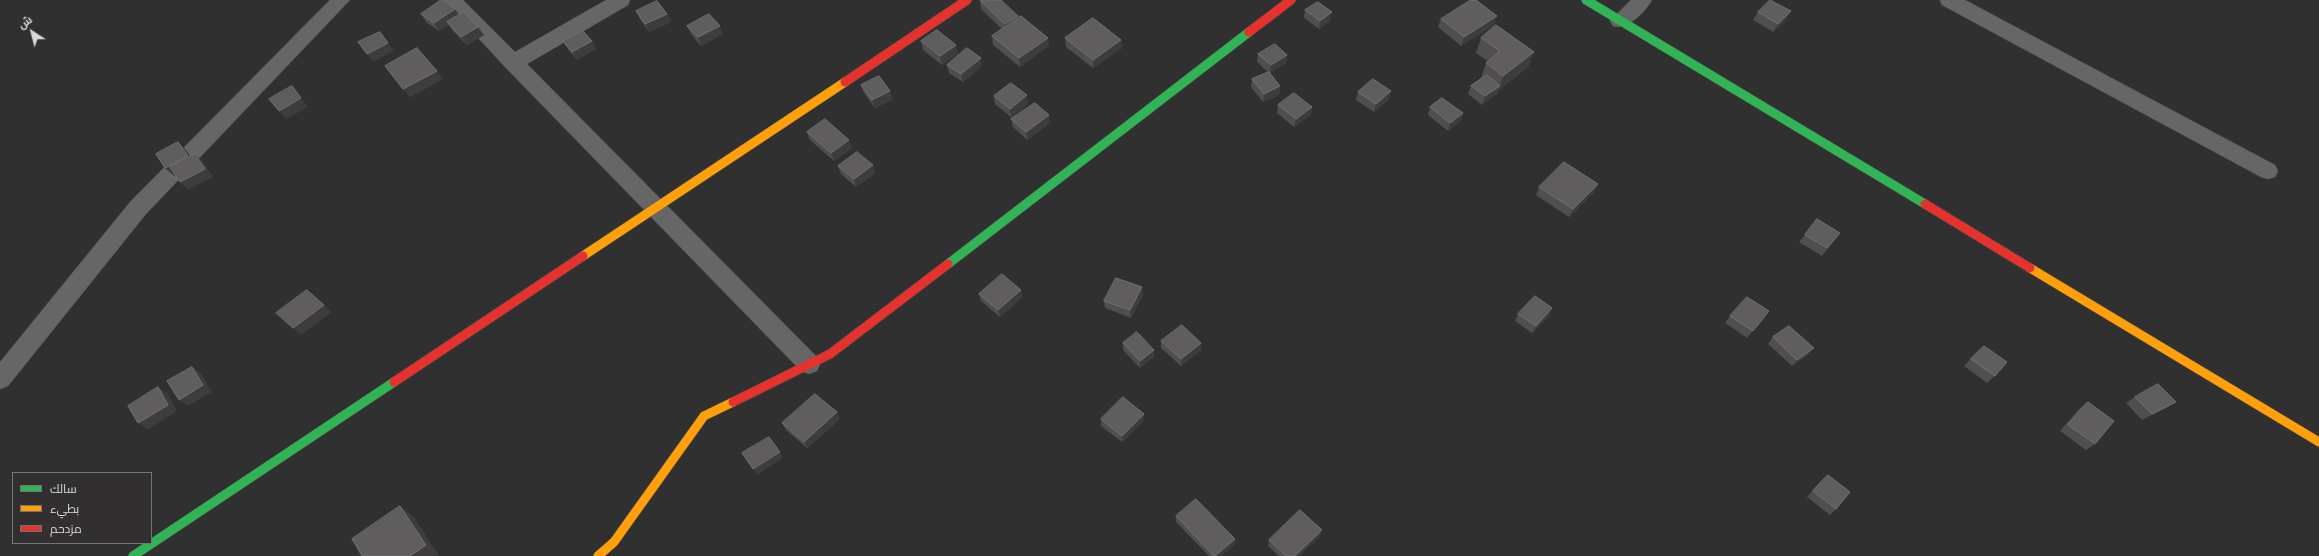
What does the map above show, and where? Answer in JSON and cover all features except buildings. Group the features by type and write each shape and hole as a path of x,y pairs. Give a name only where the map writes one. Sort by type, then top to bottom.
{"street":[{"path":"0,379 138,208 341,0"},
{"path":"452,0 809,364"},
{"path":"513,63 621,0"},
{"path":"134,556 967,0"},
{"path":"598,556 614,542 704,416 830,354 1291,0"},
{"path":"1586,0 2319,442"},
{"path":"1620,21 1643,0"},
{"path":"1949,0 2268,171"}],"traffic: fast":[{"path":"1586,0 1925,204"},
{"path":"948,264 1249,32"},
{"path":"152,543 394,382"},
{"path":"133,556 151,544"}],"traffic: slow":[{"path":"583,256 845,82"},
{"path":"2030,268 2319,442"},
{"path":"598,556 614,542 704,416 733,402"}],"traffic: jam":[{"path":"845,82 967,0"},
{"path":"1249,32 1291,0"},
{"path":"1925,204 2030,268"},
{"path":"394,382 583,256"},
{"path":"733,402 830,354 948,264"}]}
